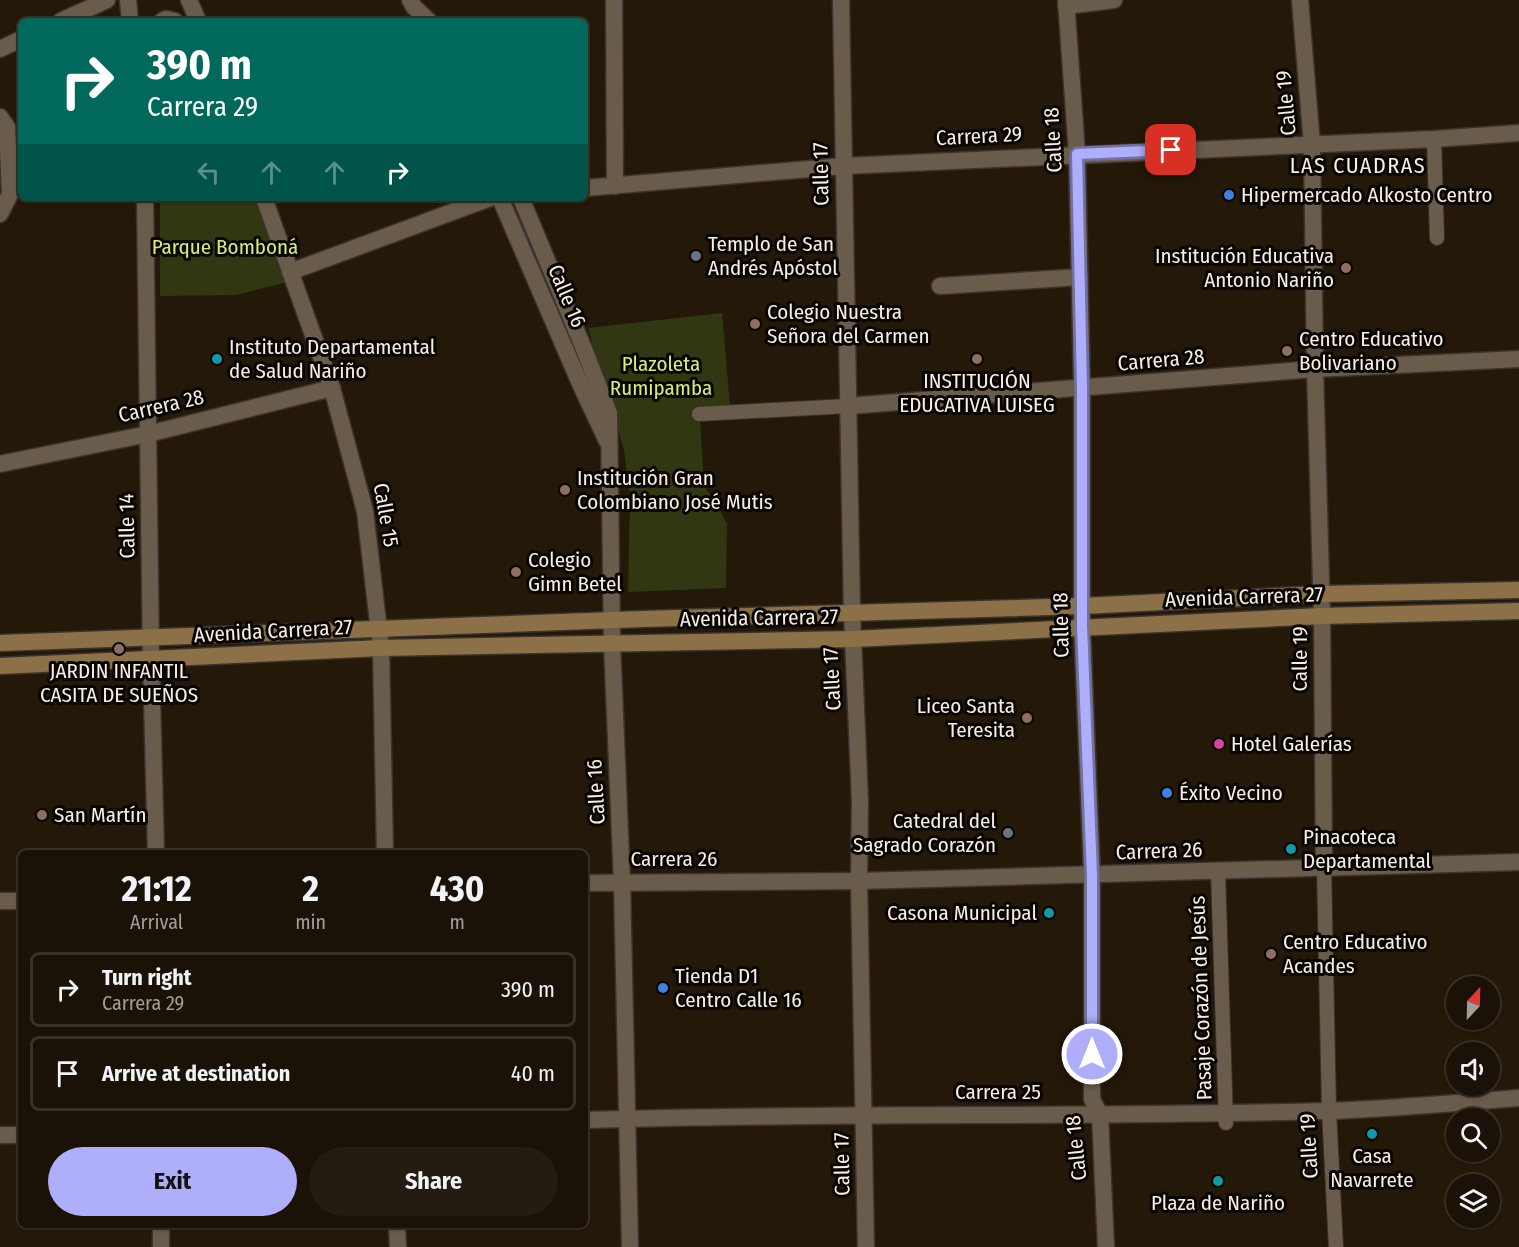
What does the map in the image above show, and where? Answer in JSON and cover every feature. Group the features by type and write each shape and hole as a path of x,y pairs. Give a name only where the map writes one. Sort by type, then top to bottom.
{"main road":[{"name":"Avenida Carrera 27","path":"0,643 612,620 1082,606 1322,594 1519,590"},
{"name":"Avenida Carrera 27","path":"0,666 381,648 853,639 1082,626 1519,611"}],"street":[{"path":"68,18 107,0"},
{"path":"128,0 130,18"},
{"path":"189,0 197,18"},
{"path":"614,0 615,186"},
{"name":"Calle 17","path":"841,0 852,614 860,801 859,881 866,1247"},
{"path":"1066,3 1114,0"},
{"name":"Calle 19","path":"1300,0 1312,145 1315,369 1322,594 1329,1111 1336,1247"},
{"name":"Calle 18","path":"1066,3 1077,154 1080,277 1082,626 1092,875 1092,1099 1100,1115 1106,1247"},
{"path":"0,49 18,40"},
{"path":"0,214 16,194 9,124"},
{"name":"Carrera 29","path":"588,188 843,166 1312,145 1519,133"},
{"path":"1434,139 1437,238"},
{"name":"Calle 14","path":"146,201 151,660 156,850"},
{"name":"Calle 15","path":"265,201 332,388 366,510 381,648 385,850"},
{"path":"290,272 482,201"},
{"name":"Calle 16","path":"501,201 582,388 609,444"},
{"name":"Calle 16","path":"521,201 585,348 609,412 612,643 622,882 630,1247"},
{"path":"940,286 1080,277"},
{"name":"Carrera 28","path":"699,414 1082,389 1315,369 1519,359"},
{"name":"Carrera 28","path":"0,464 148,434 332,388"},
{"name":"Carrera 26","path":"588,883 859,881 1519,862"},
{"name":"Pasaje Corazón de Jesús","path":"1218,871 1226,1118"},
{"path":"0,901 18,901"},
{"name":"Carrera 25","path":"588,1120 863,1114 1226,1118 1519,1098"},
{"path":"0,1135 18,1135"},
{"path":"161,1228 161,1247"},
{"path":"397,1228 398,1247"}],"green space":[{"name":"Parque Bomboná","path":"160,201 260,201 291,281 236,295 160,296"},
{"name":"Plazoleta Rumipamba","path":"722,313 731,417 700,419 704,486 717,504 727,524 726,588 628,592 630,496 624,450 588,328"}],"place":[{"name":"Hipermercado Alkosto Centro","path":"1229,195"},
{"name":"Templo de San Andrés Apóstol","path":"696,256"},
{"name":"Institución Educativa Antonio Nariño","path":"1346,268"},
{"name":"Colegio Nuestra Señora del Carmen","path":"755,324"},
{"name":"Centro Educativo Bolivariano","path":"1287,351"},
{"name":"Instituto Departamental de Salud Nariño","path":"217,359"},
{"name":"INSTITUCIÓN EDUCATIVA LUISEG","path":"977,359"},
{"name":"Institución Gran Colombiano José Mutis","path":"565,490"},
{"name":"Colegio Gimn Betel","path":"516,572"},
{"name":"JARDIN INFANTIL CASITA DE SUEÑOS","path":"119,649"},
{"name":"Liceo Santa Teresita","path":"1027,718"},
{"name":"Hotel Galerías","path":"1219,744"},
{"name":"Éxito Vecino","path":"1167,793"},
{"name":"San Martín","path":"42,815"},
{"name":"Catedral del Sagrado Corazón","path":"1008,833"},
{"name":"Pinacoteca Departamental","path":"1291,849"},
{"name":"Casona Municipal","path":"1049,913"},
{"name":"Centro Educativo Acandes","path":"1271,954"},
{"name":"Tienda D1 Centro Calle 16","path":"663,988"},
{"name":"Casa Navarrete","path":"1372,1134"},
{"name":"Plaza de Nariño","path":"1218,1181"}],"district":[{"name":"LAS CUADRAS","path":"1358,165"}],"route":[{"path":"1092,1054 1092,875 1082,626 1082,389 1077,154 1171,150"}]}
